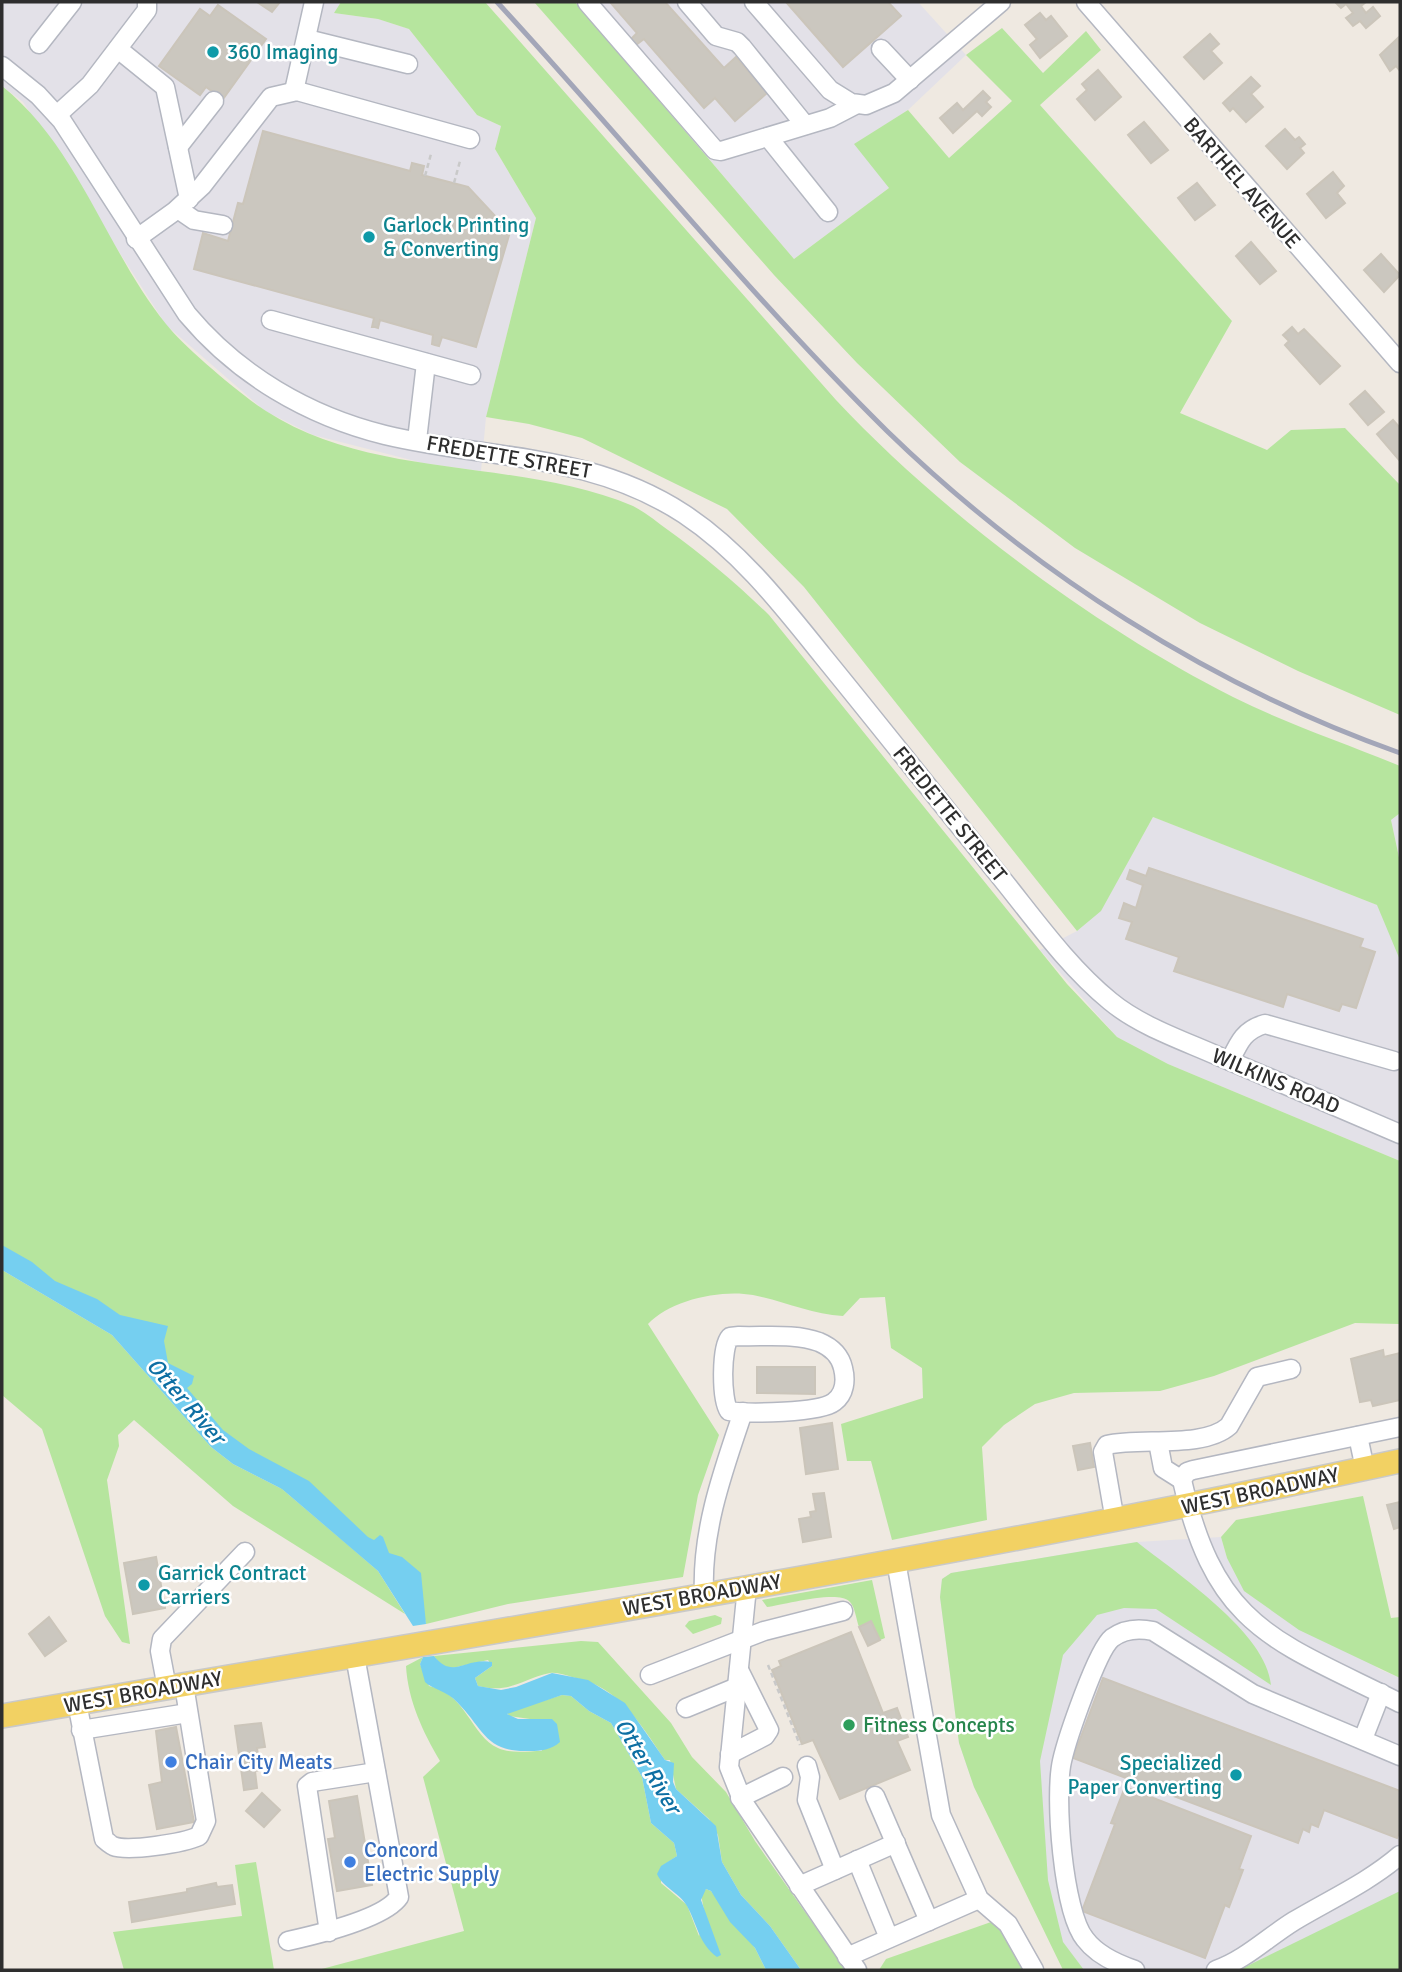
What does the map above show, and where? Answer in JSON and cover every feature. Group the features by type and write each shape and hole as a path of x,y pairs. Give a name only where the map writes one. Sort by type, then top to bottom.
{"main road":[{"name":"WEST BROADWAY","path":"2,1716 1115,1521 1400,1461"}],"street":[{"path":"39,44 72,2"},
{"path":"57,115 84,92 148,9 147,2"},
{"path":"294,91 314,2"},
{"path":"587,2 711,147 721,152 805,125 857,104 883,100 1001,2"},
{"path":"687,2 716,36 737,42 742,47 805,125"},
{"path":"754,2 830,90 857,104"},
{"name":"BARTHEL AVENUE","path":"1086,2 1400,363"},
{"path":"307,39 408,64"},
{"path":"881,48 910,80"},
{"path":"118,49 162,82 178,147 184,204 194,220 223,225"},
{"name":"FREDETTE STREET","path":"2,66 57,115 187,314 207,338 245,370 319,413 386,435 526,456 599,472 661,500 720,541 781,604 1075,967 1116,1006 1152,1027"},
{"path":"136,239 184,204 271,97 294,91 470,139"},
{"path":"178,147 214,101"},
{"path":"768,137 828,212"},
{"path":"271,320 471,375"},
{"path":"417,440 426,363"},
{"path":"1230,1061 1240,1039 1250,1028 1265,1024 1394,1060"},
{"name":"WILKINS ROAD","path":"1152,1027 1400,1134"},
{"path":"730,1337 806,1339 821,1343 838,1354 844,1372 844,1387 832,1404 818,1408 743,1412 729,1411 724,1401 724,1347 730,1337"},
{"path":"1115,1521 1104,1448 1111,1444 1203,1436 1229,1426 1257,1377 1291,1369"},
{"path":"704,1594 704,1562 710,1520 743,1412"},
{"path":"1400,1427 1187,1472 1182,1480 1188,1507 1209,1566 1241,1612 1290,1648 1400,1703"},
{"path":"1203,1436 1210,1467"},
{"path":"1358,1436 1365,1469"},
{"path":"1158,1442 1163,1468 1182,1480"},
{"path":"78,1703 81,1730 104,1839 112,1846 122,1847 190,1840 199,1836 206,1821 188,1713 160,1651 162,1639 245,1552"},
{"path":"896,1560 935,1796 979,1899 1008,1924 1034,1970"},
{"path":"747,1587 729,1767 740,1798 852,1964 889,1938 979,1899"},
{"path":"650,1675 742,1639 843,1611"},
{"path":"1135,1970 1113,1962 1085,1939 1071,1908 1061,1824 1061,1762 1097,1662 1107,1644 1125,1632 1153,1631 1253,1694 1400,1756"},
{"path":"288,1941 329,1932 393,1904 399,1897 355,1656"},
{"path":"686,1708 738,1678"},
{"path":"730,1754 765,1737 769,1730 738,1678"},
{"path":"1363,1739 1381,1693"},
{"path":"81,1730 188,1713"},
{"path":"807,1766 810,1777 807,1800 835,1870"},
{"path":"329,1932 307,1805 307,1786 312,1782 376,1772"},
{"path":"740,1798 783,1777"},
{"path":"876,1796 929,1921"},
{"path":"799,1886 896,1843"},
{"path":"1216,1970 1230,1965 1292,1923 1378,1872 1400,1855"},
{"path":"857,1860 889,1938"}],"path":[{"path":"425,176 431,155"},
{"path":"454,183 460,161"},
{"path":"768,1665 800,1745"}],"shaded area":[{"path":"2,2 341,2 334,13 378,19 409,29 477,115 501,126 495,149 536,218 486,417 481,471 423,463 313,435 265,411 166,325 23,102 2,86"},
{"path":"575,2 918,2 966,55 908,110 858,142 889,188 794,259"},
{"path":"1400,813 1400,862 1391,820"},
{"path":"1153,817 1377,905 1400,906 1400,1161 1168,1064 1117,1037 1040,950 1077,931 1101,910"},
{"path":"1221,1537 1227,1558 1379,1669 1400,1678 1400,1970 1066,1970 974,1787 959,1743 940,1597 942,1579 951,1573 1137,1542"}],"green space":[{"path":"341,2 485,2 836,400 878,443 972,526 1075,602 1180,669 1253,707 1400,766 1400,813 1391,820 1400,862 1400,960 1377,905 1153,817 1101,911 1077,931 804,587 727,509 582,438 529,424 486,417 536,218 495,149 501,126 477,115 409,29 378,19 334,13"},
{"path":"534,2 575,2 794,259 889,188 854,144 908,110 949,158 1012,101 966,55 1002,28 1043,73 1086,31 1101,50 1040,105 1232,321 1180,413 1267,450 1291,430 1345,428 1400,485 1400,715 1298,671 1200,623 1075,548 960,462 857,363 774,275"},
{"path":"2,86 29,111 52,139 125,263 166,324 199,357 243,394 266,411 308,433 353,448 399,459 542,480 588,491 642,511 707,560 769,615 1067,984 1117,1037 1168,1064 1400,1161 1400,1324 1355,1323 1214,1376 1160,1391 1074,1393 1035,1404 1004,1425 982,1447 987,1520 892,1540 871,1461 847,1461 841,1424 923,1398 922,1368 891,1348 885,1297 860,1298 843,1316 820,1313 753,1295 726,1294 697,1298 669,1308 648,1324 719,1435 698,1495 683,1577 508,1604 426,1624 424,1615 394,1570 229,1451 148,1356 2,1256"},
{"path":"2,1270 112,1335 211,1447 233,1464 282,1489 348,1545 378,1571 405,1614 233,1506 134,1420 118,1435 119,1446 107,1480 130,1644 122,1642 105,1616 42,1429 2,1395"},
{"path":"1363,1496 1391,1618 1400,1617 1400,1678 1299,1630 1244,1591 1227,1558 1221,1537 1236,1520"},
{"path":"1137,1542 1195,1587 1237,1625 1266,1665 1271,1685 1156,1609 1124,1608 1097,1615 1063,1655 1040,1761 1048,1880 1063,1942 1084,1970 1063,1970 974,1787 959,1743 940,1597 942,1579 951,1573"},
{"path":"872,1580 885,1638 880,1640 871,1621 859,1627 853,1606 843,1598 810,1599 767,1607 762,1600"},
{"path":"715,1615 722,1618 721,1624 693,1634 685,1626 689,1621"},
{"path":"581,1641 598,1642 671,1723 692,1757 726,1792 755,1841 846,1970 801,1970 770,1926 741,1895 722,1862 718,1835 709,1819 676,1789 670,1760 665,1760 637,1720 616,1698 589,1682 555,1673 508,1687 478,1686 475,1678 492,1666 488,1660 448,1669 442,1667 434,1656"},
{"path":"423,1657 420,1664 429,1686 452,1697 481,1734 503,1750 542,1751 530,1719 509,1716 507,1712 562,1695 571,1696 589,1711 611,1723 642,1777 651,1823 674,1843 677,1856 661,1867 661,1883 687,1905 699,1936 705,1916 701,1894 706,1889 711,1891 755,1948 766,1970 318,1970 464,1931 423,1777 440,1761 417,1716 407,1679 406,1666"},
{"path":"256,1862 274,1970 124,1970 113,1932 242,1916 235,1865"},
{"path":"1400,1891 1400,1970 1239,1970"},
{"path":"991,1922 999,1928 1023,1970 879,1970 886,1959"}],"water":[{"name":"Otter River","path":"2,1245 32,1262 55,1281 97,1299 120,1315 168,1326 164,1341 168,1363 194,1376 192,1384 187,1388 223,1430 249,1449 309,1481 368,1537 374,1540 380,1535 383,1537 389,1553 402,1557 421,1573 426,1624 413,1626 378,1571 282,1489 233,1464 211,1447 112,1335 2,1270"},
{"name":"Otter River","path":"434,1656 441,1663 454,1667 474,1662 492,1662 492,1666 475,1678 478,1686 501,1690 552,1673 588,1680 625,1703 665,1760 674,1763 673,1782 676,1789 716,1826 722,1862 741,1895 770,1926 801,1970 766,1970 755,1948 730,1922 711,1891 706,1889 701,1900 721,1955 717,1957 706,1946 687,1906 657,1874 661,1866 677,1856 674,1843 651,1823 642,1777 611,1723 589,1711 571,1696 562,1695 507,1714 518,1719 552,1719 557,1724 560,1742 557,1745 538,1751 503,1748 487,1737 453,1698 425,1682 420,1664 423,1657"}],"building":[{"path":"257,2 280,2 272,12"},
{"path":"610,2 665,2 724,68 736,57 767,93 735,121 715,98 704,108 644,39 636,45 631,39 637,33"},
{"path":"786,2 888,2 901,16 843,67"},
{"path":"1335,2 1366,2 1361,6 1366,13 1373,7 1380,16 1366,28 1360,21 1353,26 1346,18 1353,13 1346,4 1341,8"},
{"name":"360 Imaging","path":"218,5 266,39 223,99 206,87 200,95 159,66 200,9 210,16"},
{"path":"1040,13 1046,20 1051,16 1067,36 1040,58 1030,45 1037,39 1025,25"},
{"path":"1210,34 1219,44 1211,51 1222,63 1204,79 1184,57"},
{"path":"1398,38 1400,71 1396,66 1390,71 1380,55"},
{"path":"1098,70 1121,97 1095,120 1077,99 1087,90 1082,84"},
{"path":"1251,77 1260,86 1251,94 1263,107 1246,122 1233,108 1230,111 1223,103"},
{"path":"983,91 990,98 986,102 991,107 982,116 977,111 953,133 940,118 957,103 963,110"},
{"path":"1144,122 1168,150 1151,163 1128,135"},
{"path":"1285,129 1295,140 1299,137 1305,144 1300,148 1304,153 1287,169 1266,146"},
{"name":"Garlock Printing & Converting","path":"263,131 410,171 412,163 424,166 422,175 468,187 510,232 476,347 442,337 439,346 435,345 432,344 433,335 380,320 378,328 372,327 374,318 194,269 203,233 228,241 238,203 243,204"},
{"path":"1333,172 1344,186 1337,193 1345,203 1326,218 1307,194"},
{"path":"1197,183 1215,205 1195,220 1178,198"},
{"path":"1251,242 1276,271 1260,284 1236,256"},
{"path":"1381,254 1400,275 1384,292 1364,270"},
{"path":"1292,327 1298,334 1304,329 1340,366 1320,384 1285,345 1289,341 1283,335"},
{"path":"1365,391 1384,412 1368,425 1350,404"},
{"path":"1393,420 1400,428 1400,461 1377,434"},
{"path":"1149,868 1363,939 1360,947 1375,952 1356,1008 1342,1004 1339,1011 1287,994 1283,1007 1174,971 1179,957 1126,939 1132,922 1119,918 1124,903 1136,908 1143,885 1127,879 1130,870 1146,876"},
{"path":"1383,1350 1384,1357 1400,1353 1400,1400 1373,1406 1371,1400 1360,1402 1351,1359"},
{"path":"757,1367 815,1367 815,1394 757,1393"},
{"path":"832,1423 838,1469 806,1474 800,1428"},
{"path":"1090,1443 1094,1467 1078,1470 1073,1446"},
{"path":"824,1493 831,1537 803,1542 799,1519 811,1517 810,1512 816,1511 813,1494"},
{"path":"1400,1502 1400,1527 1394,1529 1387,1505"},
{"name":"Garrick Contract Carriers","path":"156,1557 165,1608 133,1614 124,1563"},
{"path":"49,1617 66,1641 45,1656 29,1634"},
{"path":"871,1621 880,1640 868,1646 859,1627"},
{"name":"Fitness Concepts","path":"851,1632 883,1713 897,1708 908,1737 897,1741 910,1770 840,1799 813,1740 802,1744 772,1670 781,1666 779,1661"},
{"name":"Specialized Paper Converting","path":"1103,1678 1400,1791 1400,1830 1397,1838 1324,1810 1318,1827 1311,1824 1309,1832 1303,1829 1298,1843 1073,1758"},
{"path":"261,1723 265,1747 257,1748 260,1770 255,1771 257,1788 244,1790 235,1726"},
{"name":"Chair City Meats","path":"176,1727 194,1822 157,1829 149,1785 162,1782 156,1731"},
{"path":"1125,1787 1251,1836 1239,1869 1243,1870 1229,1907 1225,1905 1205,1958 1082,1911 1115,1824 1111,1823"},
{"path":"262,1793 280,1810 264,1827 246,1811"},
{"name":"Concord Electric Supply","path":"357,1796 372,1885 337,1891 328,1839 335,1838 329,1801"},
{"path":"216,1883 217,1887 232,1885 235,1904 132,1922 129,1902 187,1892 187,1889"}],"railway":[{"path":"497,2 786,327 887,431 1001,531 1062,577 1192,659 1329,726 1400,753"}],"place":[{"name":"360 Imaging","path":"213,52"},
{"name":"Garlock Printing & Converting","path":"369,237"},
{"name":"Garrick Contract Carriers","path":"144,1585"},
{"name":"Fitness Concepts","path":"849,1725"},
{"name":"Chair City Meats","path":"171,1762"},
{"name":"Specialized Paper Converting","path":"1236,1775"},
{"name":"Concord Electric Supply","path":"350,1862"}]}
